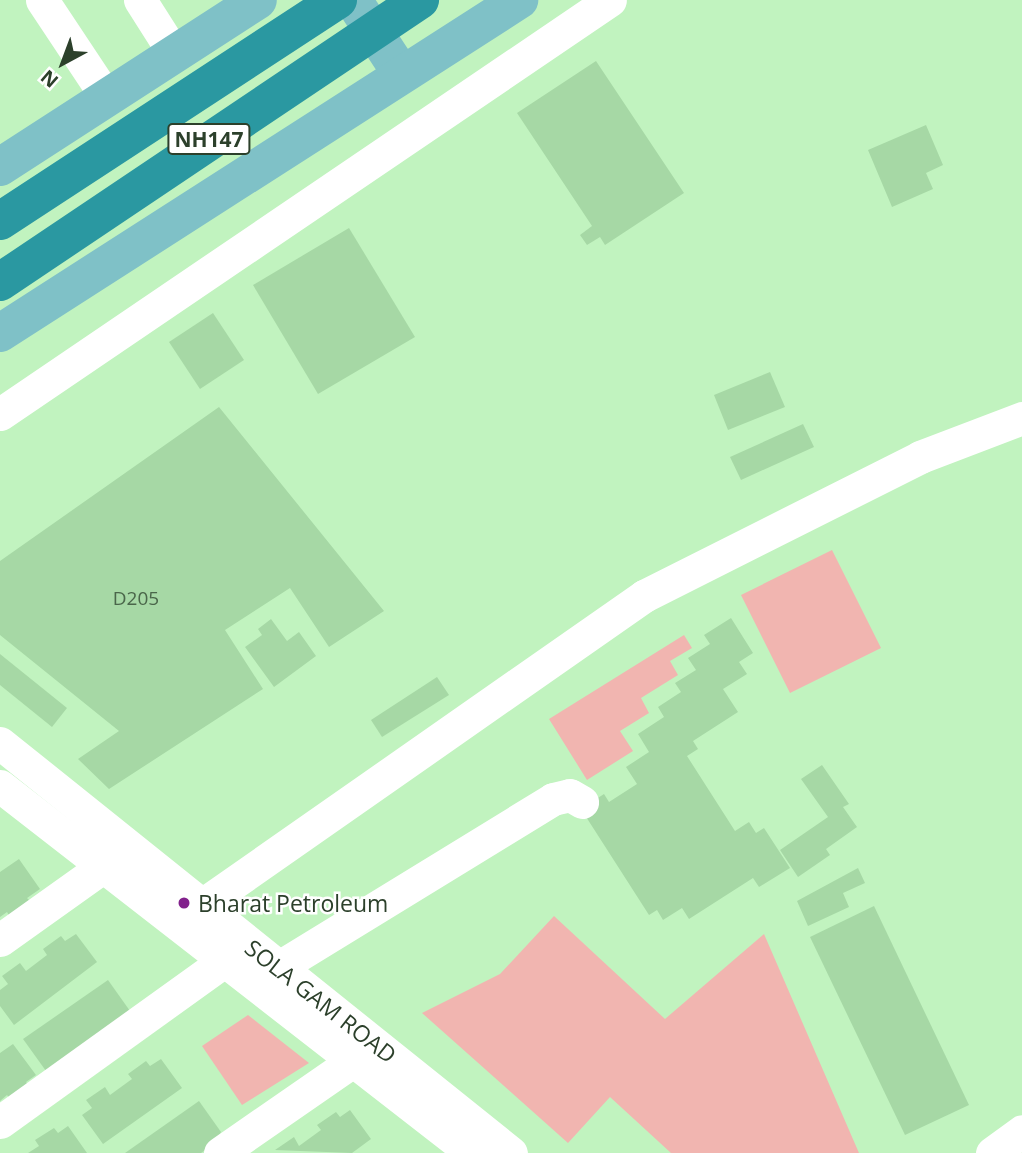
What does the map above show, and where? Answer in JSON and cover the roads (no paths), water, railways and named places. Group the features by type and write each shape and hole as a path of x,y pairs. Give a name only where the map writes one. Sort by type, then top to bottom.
{"highway":[{"name":"NH147","path":"0,221 338,0"},
{"name":"NH147","path":"0,282 420,0"}],"main road":[{"path":"0,167 258,0"},
{"path":"353,0 401,73"},
{"path":"0,333 401,73 519,0"}],"street":[{"path":"42,0 107,98"},
{"path":"140,0 175,55"},
{"path":"0,414 610,0"},
{"path":"199,907 644,596 920,457 1022,418"},
{"name":"SOLA GAM ROAD","path":"0,743 199,907 279,967 511,1153"},
{"name":"SOLA GAM ROAD","path":"0,786 101,868 472,1153"},
{"path":"279,967 553,799 570,795 582,802"},
{"path":"0,940 101,868"},
{"path":"0,1122 223,962"},
{"path":"220,1153 353,1060"},
{"path":"992,1153 1022,1131"}],"place":[{"name":"Bharat Petroleum","path":"184,903"}]}
